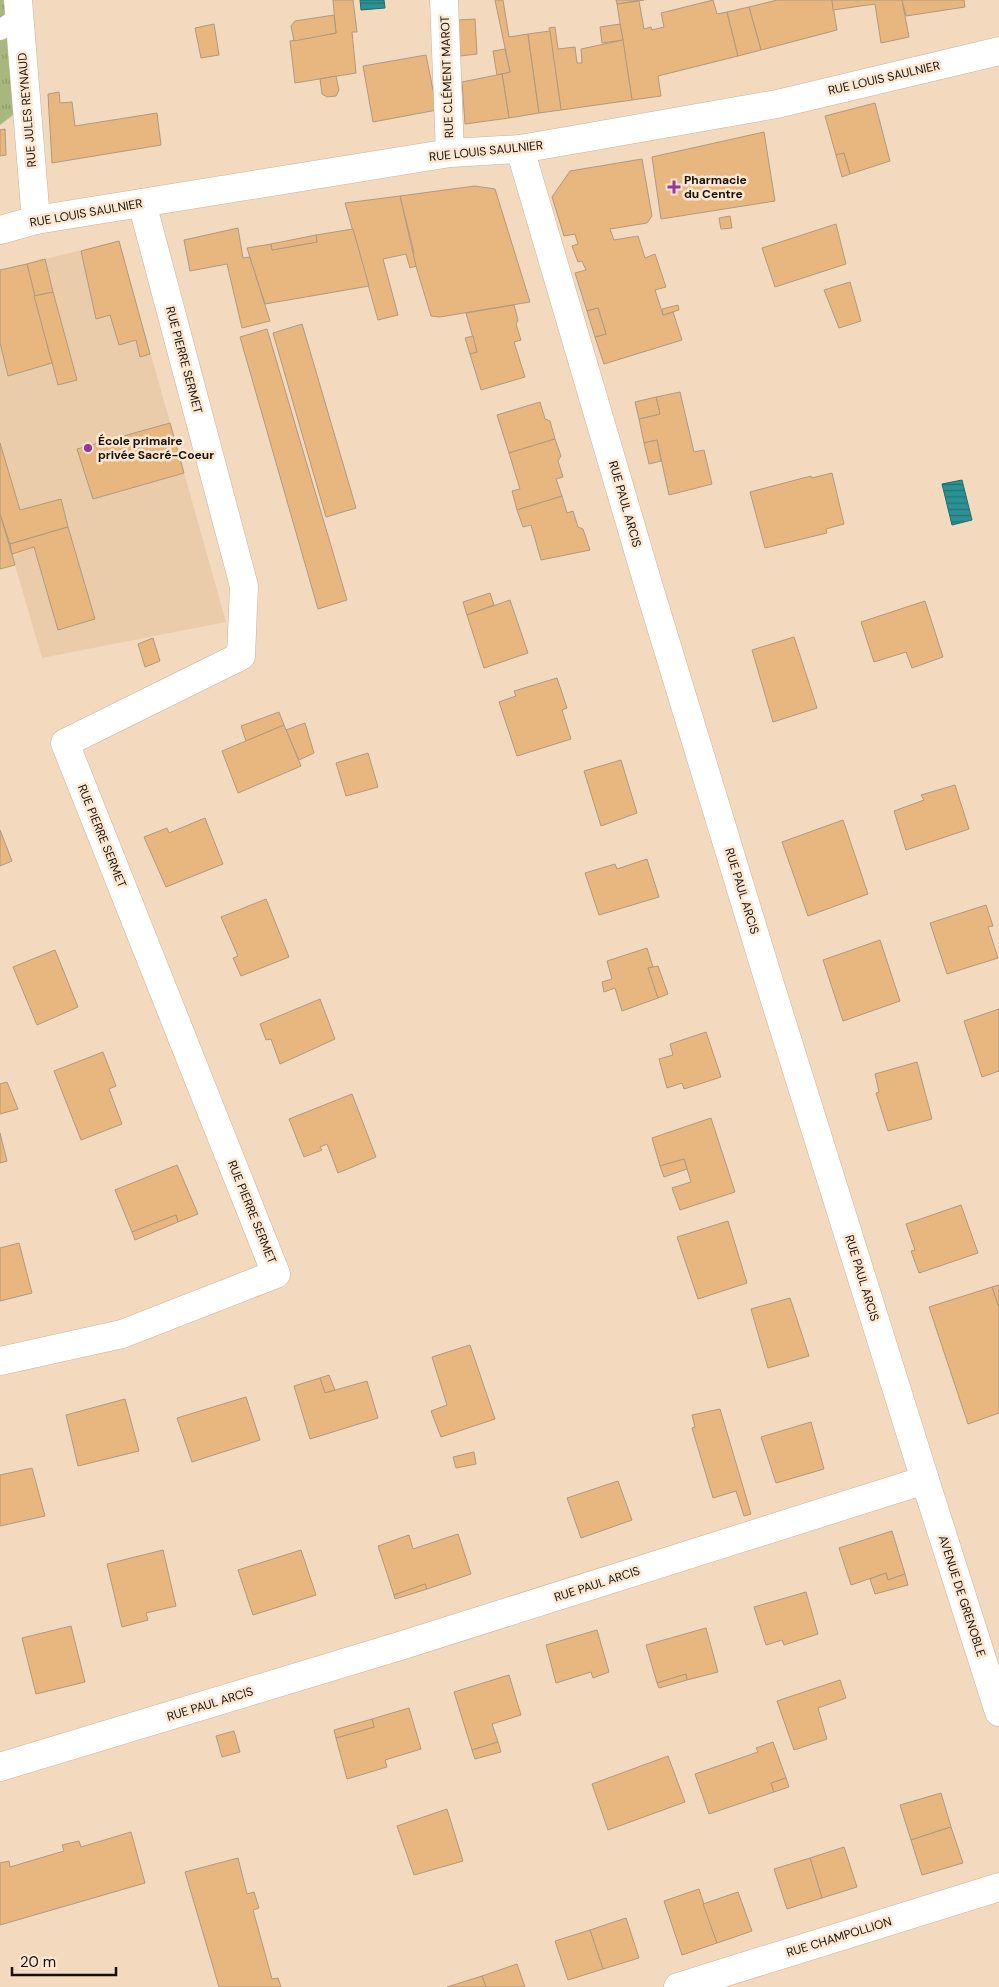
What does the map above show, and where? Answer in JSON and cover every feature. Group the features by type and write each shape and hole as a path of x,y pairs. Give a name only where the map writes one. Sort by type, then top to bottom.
{"street":[{"name":"RUE CLÉMENT MAROT","path":"444,0 450,153"},
{"name":"RUE JULES REYNAUD","path":"12,16 36,220"},
{"name":"RUE LOUIS SAULNIER","path":"0,230 36,220 450,153 520,149 777,104 999,51"},
{"name":"RUE PAUL ARCIS","path":"0,1767 403,1645 925,1480 768,978 651,593 520,149"},
{"name":"RUE PIERRE SERMET","path":"0,1361 122,1334 276,1274 65,743 241,656 244,586 142,203"},
{"name":"AVENUE DE GRENOBLE","path":"925,1480 999,1712"},
{"name":"RUE CHAMPOLLION","path":"678,1987 717,1981 999,1887"}],"shaded area":[{"name":"École primaire privée Sacré-Coeur","path":"119,241 226,622 42,658 0,514 0,270"}],"green space":[{"path":"0,0 6,0 17,112 0,125"}],"water":[{"path":"360,0 384,0 385,8 361,10"},
{"path":"962,480 972,520 952,525 942,484"}],"building":[{"path":"333,0 353,0 357,32 352,32 356,73 295,83 290,41 336,33"},
{"path":"495,0 503,0 509,37 528,34 539,113 509,118 502,74 510,72"},
{"path":"616,0 644,0 617,4"},
{"path":"713,0 717,14 727,12 738,56 658,76 661,96 632,100 617,4 639,1 644,29 651,27 652,30 664,27 661,13"},
{"path":"777,0 832,0 837,30 761,50 749,7"},
{"path":"832,0 902,0 909,37 881,43 875,4 833,10"},
{"path":"902,0 964,0 965,7 906,16"},
{"path":"749,7 761,50 738,56 727,12"},
{"path":"334,15 336,33 294,41 291,26 295,21"},
{"path":"475,19 477,54 460,56 458,20"},
{"path":"214,24 219,55 201,58 195,28"},
{"path":"620,24 623,40 602,43 600,27"},
{"path":"555,27 558,49 575,47 577,63 582,63 581,49 623,40 632,100 561,110 549,28"},
{"path":"550,31 561,110 539,113 528,34"},
{"path":"505,49 510,72 497,75 493,51"},
{"path":"426,55 437,110 373,122 363,66"},
{"path":"502,74 509,118 465,124 462,82"},
{"path":"336,76 339,90 336,96 327,97 322,94 320,79"},
{"path":"59,92 60,103 72,102 75,126 157,113 161,145 52,163 48,94"},
{"path":"875,103 890,161 850,174 844,153 836,155 825,116"},
{"path":"5,129 6,155 0,156 0,130"},
{"path":"764,132 775,201 661,219 652,157"},
{"path":"844,153 850,174 842,177 836,155"},
{"path":"642,159 652,216 647,223 610,229 614,240 638,236 645,258 655,254 666,287 655,290 663,315 673,312 682,340 604,364 595,337 606,334 598,308 587,311 575,273 586,270 582,261 578,262 572,246 578,244 575,234 564,236 552,197 570,171"},
{"path":"475,186 495,189 530,302 440,317 431,316 412,253 414,253 400,196"},
{"path":"400,196 416,266 410,268 406,254 383,259 398,315 378,320 345,203"},
{"path":"730,216 732,228 721,229 719,218"},
{"path":"836,224 846,264 775,287 762,248"},
{"path":"238,228 243,258 250,257 270,321 242,328 227,264 190,271 184,240"},
{"path":"353,229 369,286 265,304 247,248 271,244 272,250 317,242 316,235"},
{"path":"316,235 317,242 272,250 271,244"},
{"path":"119,241 150,354 140,357 136,340 119,345 110,315 96,319 81,251"},
{"path":"45,259 53,292 34,296 27,264"},
{"path":"27,264 52,363 8,376 0,343 0,270"},
{"path":"850,282 861,321 839,328 824,290"},
{"path":"53,292 77,380 58,385 34,296"},
{"path":"514,305 518,320 516,324 521,340 514,342 525,377 481,390 470,354 477,352 466,313"},
{"path":"678,305 679,310 663,315 662,309"},
{"path":"598,308 606,334 595,337 587,311"},
{"path":"302,324 356,508 326,517 273,333"},
{"path":"267,329 347,600 318,609 240,337"},
{"path":"473,336 477,352 470,354 465,338"},
{"path":"680,392 694,452 704,450 712,484 669,495 657,440 644,443 639,419 660,414 656,397"},
{"path":"656,397 660,414 639,419 635,402"},
{"path":"540,402 545,419 550,421 555,439 509,453 497,415"},
{"path":"170,423 184,473 93,499 77,449"},
{"path":"555,439 561,456 558,461 563,477 556,479 562,496 517,510 512,491 520,489 509,453"},
{"path":"657,440 661,461 649,464 644,443"},
{"path":"0,443 20,510 61,499 68,527 10,544 0,514"},
{"path":"832,473 844,524 826,529 827,533 765,548 750,492 811,476 812,478"},
{"path":"562,496 567,513 573,511 578,527 583,529 590,550 541,560 531,525 523,527 517,510"},
{"path":"0,518 15,565 0,569"},
{"path":"68,527 95,619 58,630 34,547 12,554 10,544"},
{"path":"490,593 494,605 467,615 463,602"},
{"path":"510,600 528,653 484,668 467,615"},
{"path":"925,601 943,657 912,668 906,652 874,662 861,622"},
{"path":"794,637 817,708 773,722 752,650"},
{"path":"153,638 160,661 145,667 138,644"},
{"path":"557,678 567,708 562,710 571,739 517,756 499,702 516,696 514,691"},
{"path":"279,712 284,725 246,741 241,726"},
{"path":"305,723 314,753 299,760 286,730"},
{"path":"284,725 301,766 238,793 222,751"},
{"path":"368,753 378,787 346,796 336,763"},
{"path":"621,760 637,813 601,826 584,771"},
{"path":"955,785 969,829 906,850 894,811 924,800 921,795"},
{"path":"205,818 223,864 166,887 144,837 167,828 169,833"},
{"path":"843,820 868,894 808,916 782,842"},
{"path":"0,830 12,861 0,866"},
{"path":"647,859 659,897 599,915 585,873 615,864 617,869"},
{"path":"266,899 289,957 241,976 233,958 238,956 221,917"},
{"path":"986,905 993,926 988,927 998,958 947,974 930,923"},
{"path":"880,940 900,1001 843,1021 823,960"},
{"path":"647,948 653,967 648,968 658,998 622,1011 615,988 604,992 602,982 612,979 607,961"},
{"path":"55,950 78,1007 37,1025 13,967"},
{"path":"658,966 668,994 658,998 648,968"},
{"path":"320,999 335,1039 280,1064 271,1039 266,1040 260,1024"},
{"path":"999,1009 999,1071 982,1077 964,1021"},
{"path":"706,1032 721,1077 684,1089 682,1083 667,1088 659,1059 673,1055 670,1044"},
{"path":"103,1052 116,1086 109,1089 122,1124 81,1140 54,1071"},
{"path":"917,1062 932,1119 888,1131 876,1093 879,1092 875,1074"},
{"path":"7,1082 18,1109 0,1114 0,1084"},
{"path":"352,1094 376,1157 338,1173 327,1144 320,1147 322,1150 304,1157 289,1119"},
{"path":"711,1118 735,1192 680,1210 672,1188 691,1182 684,1159 660,1166 652,1138"},
{"path":"0,1133 7,1161 0,1163"},
{"path":"684,1159 687,1169 664,1177 660,1166"},
{"path":"177,1165 198,1214 178,1222 176,1215 132,1232 115,1190"},
{"path":"961,1205 978,1253 919,1273 911,1251 915,1250 906,1224"},
{"path":"176,1215 178,1222 135,1240 132,1232"},
{"path":"728,1221 747,1283 698,1299 677,1237"},
{"path":"19,1243 32,1293 0,1301 0,1248"},
{"path":"999,1285 999,1308 992,1287"},
{"path":"992,1287 999,1308 999,1413 968,1424 929,1307"},
{"path":"790,1298 809,1356 768,1368 751,1309"},
{"path":"470,1345 495,1419 441,1437 431,1411 447,1405 432,1357"},
{"path":"329,1375 335,1390 325,1393 320,1378"},
{"path":"320,1378 325,1393 367,1381 378,1418 310,1439 294,1386"},
{"path":"246,1397 260,1440 192,1462 177,1418"},
{"path":"125,1399 139,1451 78,1466 66,1415"},
{"path":"720,1409 751,1514 744,1516 736,1491 713,1498 692,1428 695,1427 692,1415"},
{"path":"811,1422 824,1469 776,1483 761,1437"},
{"path":"474,1452 476,1464 456,1468 453,1457"},
{"path":"32,1468 45,1516 0,1526 0,1475"},
{"path":"618,1481 632,1520 581,1538 567,1498"},
{"path":"892,1531 905,1574 888,1580 886,1573 851,1585 839,1548"},
{"path":"458,1534 471,1574 427,1589 425,1584 394,1595 378,1546 409,1535 413,1549"},
{"path":"163,1550 176,1606 146,1613 148,1620 122,1627 107,1564"},
{"path":"301,1550 316,1595 253,1615 238,1570"},
{"path":"886,1573 888,1580 905,1574 908,1585 875,1594 870,1579"},
{"path":"425,1584 427,1589 395,1599 394,1595"},
{"path":"806,1592 818,1634 784,1645 782,1640 766,1645 754,1607"},
{"path":"71,1626 85,1682 36,1694 22,1638"},
{"path":"706,1628 718,1672 687,1680 686,1674 657,1683 646,1645"},
{"path":"597,1630 609,1672 593,1678 591,1672 556,1683 546,1645"},
{"path":"686,1674 687,1680 659,1688 657,1683"},
{"path":"509,1675 521,1715 492,1724 498,1742 472,1750 454,1692"},
{"path":"840,1680 846,1698 818,1708 827,1739 794,1750 777,1701"},
{"path":"409,1708 421,1749 385,1760 387,1767 347,1779 336,1738 374,1727 372,1719"},
{"path":"372,1719 374,1727 336,1738 334,1730"},
{"path":"234,1731 240,1752 222,1757 216,1736"},
{"path":"498,1742 501,1752 475,1759 472,1750"},
{"path":"773,1742 786,1778 771,1783 774,1792 709,1814 695,1774 758,1752 756,1748"},
{"path":"668,1756 685,1802 608,1830 592,1784"},
{"path":"786,1778 789,1787 774,1792 771,1783"},
{"path":"941,1793 951,1827 911,1840 900,1805"},
{"path":"447,1809 463,1861 414,1875 397,1826"},
{"path":"951,1827 963,1863 922,1875 911,1840"},
{"path":"131,1832 145,1883 0,1925 0,1863 9,1861 10,1867 64,1851 62,1845 79,1841 81,1847"},
{"path":"844,1847 857,1887 822,1898 810,1858"},
{"path":"238,1858 247,1894 254,1892 259,1908 253,1910 272,1979 278,1978 281,1987 219,1987 185,1872"},
{"path":"810,1858 822,1898 787,1909 774,1869"},
{"path":"699,1889 717,1943 682,1955 664,1901"},
{"path":"738,1892 752,1931 717,1943 703,1904"},
{"path":"626,1918 639,1958 603,1969 590,1930"},
{"path":"590,1930 603,1969 568,1980 555,1941"},
{"path":"517,1964 525,1987 486,1987 482,1976"},
{"path":"482,1976 486,1987 447,1987"}],"place":[{"name":"Pharmacie du Centre","path":"674,187"},
{"name":"École primaire privée Sacré-Coeur","path":"88,448"}]}
